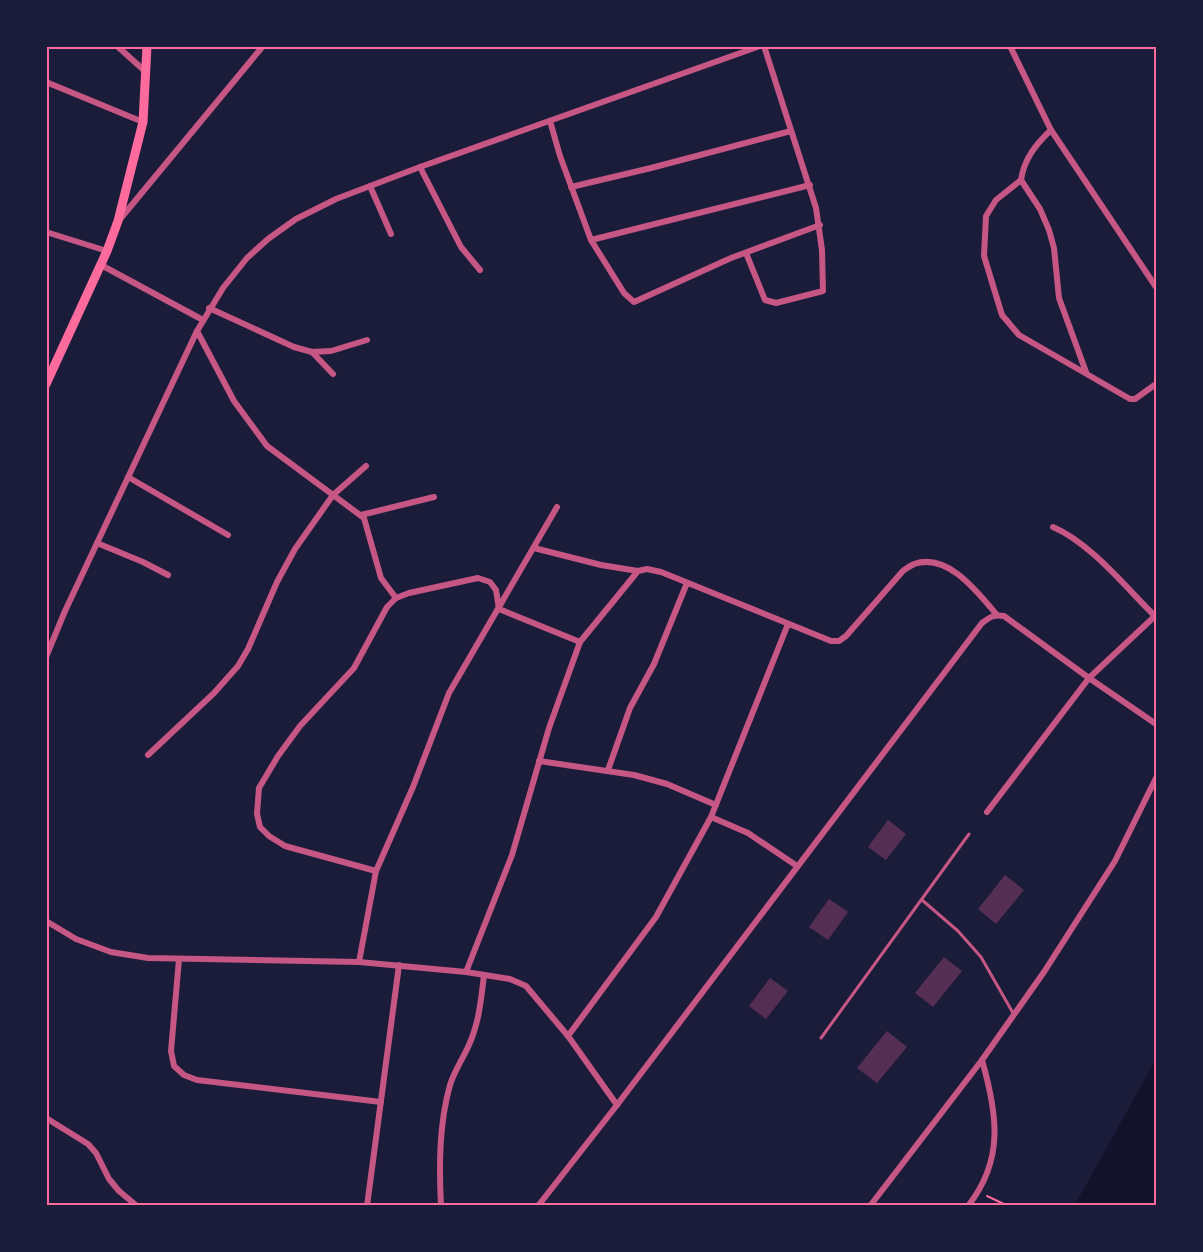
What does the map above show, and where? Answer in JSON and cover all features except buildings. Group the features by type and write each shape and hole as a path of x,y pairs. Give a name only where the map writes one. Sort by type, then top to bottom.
{"main road":[{"path":"47,383 107,251 118,221 143,123 147,46"}],"street":[{"path":"117,46 147,74"},
{"path":"118,221 263,46"},
{"path":"46,657 65,610 202,320 247,258 296,219 336,199 420,167 762,46 810,185 820,225 823,291 819,294 770,303 765,300 746,253"},
{"path":"1010,46 1051,130 1156,286"},
{"path":"46,82 143,123"},
{"path":"550,121 591,240 631,301 636,302 746,253 820,225"},
{"path":"571,187 791,130"},
{"path":"1051,130 1037,143 1023,170 1021,180 996,200 986,216 984,256 998,306 1002,315 1019,335 1130,399 1135,399 1156,384"},
{"path":"420,167 461,247 480,270"},
{"path":"1021,180 1040,209 1049,230 1054,248 1059,298 1086,373"},
{"path":"591,240 810,185"},
{"path":"370,186 391,234"},
{"path":"46,232 107,251"},
{"path":"100,265 202,320"},
{"path":"209,308 294,347 312,352 331,351 367,340"},
{"path":"196,331 234,400 255,432 280,457 361,515 366,521 381,579 396,598"},
{"path":"312,352 333,374"},
{"path":"148,755 214,693 238,666 249,649 277,582 291,557 333,495 366,466"},
{"path":"128,477 228,535"},
{"path":"361,515 434,497"},
{"path":"359,962 376,871 413,787 448,693 557,507"},
{"path":"987,812 1089,678 1156,616 1095,555 1067,533 1053,527"},
{"path":"97,543 143,561 168,575"},
{"path":"534,548 601,565 661,572 831,641 839,641 846,636 902,572 914,564 932,562 954,571 978,593 994,616"},
{"path":"466,972 512,855 539,761 580,642 638,571"},
{"path":"376,871 285,846 269,836 260,827 257,814 259,788 278,756 300,726 354,668 387,607 396,598 478,578 490,582 496,590 499,609"},
{"path":"608,770 630,708 654,664 687,583"},
{"path":"499,609 580,642"},
{"path":"538,1206 982,623 994,616 1004,616 1156,724"},
{"path":"568,1036 656,917 711,818 788,624"},
{"path":"539,761 634,775 667,784 716,805"},
{"path":"870,1206 981,1060 1044,972 1115,861 1156,778"},
{"path":"711,818 748,833 797,866"},
{"path":"46,921 76,939 111,952 148,958 359,962 466,972 510,979 526,987 568,1036 617,1105"},
{"path":"179,959 171,1051 174,1066 184,1075 197,1080 381,1102"},
{"path":"367,1206 399,965"},
{"path":"441,1206 439,1175 442,1122 451,1082 480,1015 484,975"},
{"path":"968,1206 978,1193 989,1170 996,1144 989,1085 981,1060"},
{"path":"46,1118 88,1144 119,1191 137,1206"}],"lane":[{"path":"821,1038 969,834"},
{"path":"922,900 958,931 981,957 1013,1013"}],"path":[{"path":"978,1193 1008,1206"}],"shaded area":[{"path":"1156,1059 1156,1205 1075,1205"}]}
